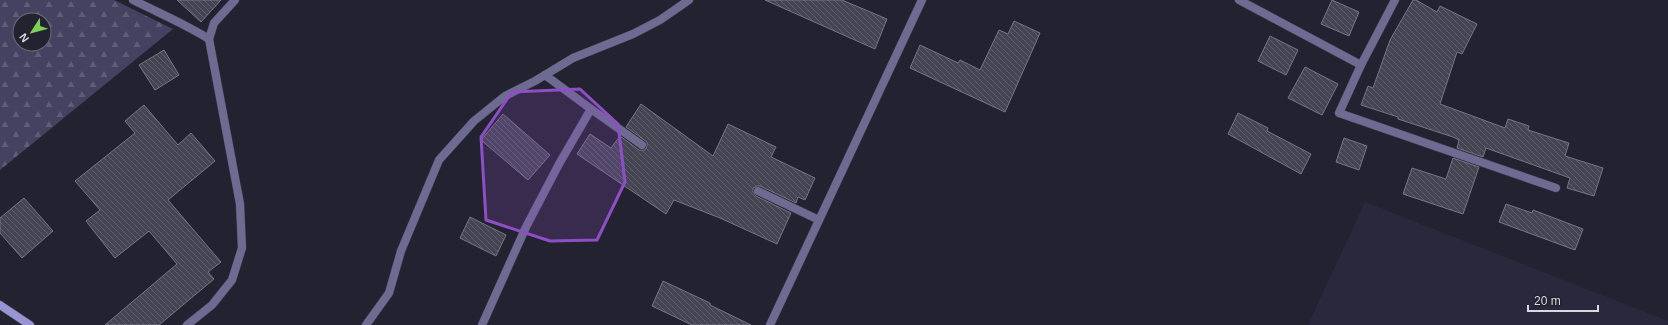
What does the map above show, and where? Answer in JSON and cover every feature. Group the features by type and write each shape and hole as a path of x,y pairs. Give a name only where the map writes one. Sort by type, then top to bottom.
{"main road":[{"path":"0,304 30,325"}],"street":[{"path":"133,0 192,28 209,39"},
{"path":"187,325 212,305 232,280 242,248 239,197 209,39 214,23 235,0"},
{"path":"366,325 389,293 401,251 439,160 474,121 505,96 573,58 633,34 660,20 689,0"},
{"path":"770,325 922,0"},
{"path":"1239,0 1361,65"},
{"path":"1394,0 1361,65 1339,113 1556,188"},
{"path":"545,75 642,145"},
{"path":"482,325 526,227 559,164 591,109"},
{"path":"758,191 819,220"}],"highlighted area":[{"path":"580,89 618,124 625,182 597,240 550,241 486,220 481,137 512,92"}],"shaded area":[{"path":"1365,202 1668,321 1668,325 1308,325"}],"green space":[{"path":"0,0 114,0 173,29 0,170"}],"building":[{"path":"177,0 221,0 201,22"},
{"path":"765,0 842,0 887,19 875,49"},
{"path":"1332,0 1359,12 1349,36 1321,24"},
{"path":"1413,0 1416,0 1437,12 1440,6 1477,24 1462,54 1457,52 1440,104 1505,128 1508,119 1529,126 1528,130 1569,143 1565,156 1603,168 1594,196 1567,188 1570,178 1486,148 1483,157 1457,148 1459,140 1453,137 1361,105 1368,86 1373,88 1390,40"},
{"path":"1014,21 1040,33 1005,112 910,68 920,45 958,63 960,60 980,70 999,30 1008,34"},
{"path":"1270,36 1298,50 1286,75 1258,61"},
{"path":"164,50 179,75 155,90 139,65"},
{"path":"1305,67 1338,84 1322,115 1288,98"},
{"path":"641,104 713,156 728,124 776,147 771,157 815,178 805,200 798,197 796,203 760,186 753,188 753,192 756,196 791,213 777,244 720,218 674,200 666,214 577,154 590,134 611,148 620,136 639,150 645,150 647,142 626,127"},
{"path":"144,105 178,145 191,133 215,161 168,200 221,262 208,272 214,279 159,325 105,325 177,264 149,231 115,258 86,221 100,210 75,181 135,133 125,121"},
{"path":"1238,113 1268,128 1267,131 1311,154 1301,174 1228,134"},
{"path":"503,114 550,155 528,180 481,140"},
{"path":"1344,138 1367,146 1359,170 1336,162"},
{"path":"1453,158 1479,167 1463,214 1403,194 1412,168 1446,179"},
{"path":"24,198 53,231 22,258 0,233 0,218"},
{"path":"1506,204 1532,213 1533,210 1583,229 1575,250 1499,222"},
{"path":"470,217 506,235 496,256 460,238"},
{"path":"663,281 710,303 710,305 751,325 692,325 652,306"}]}
